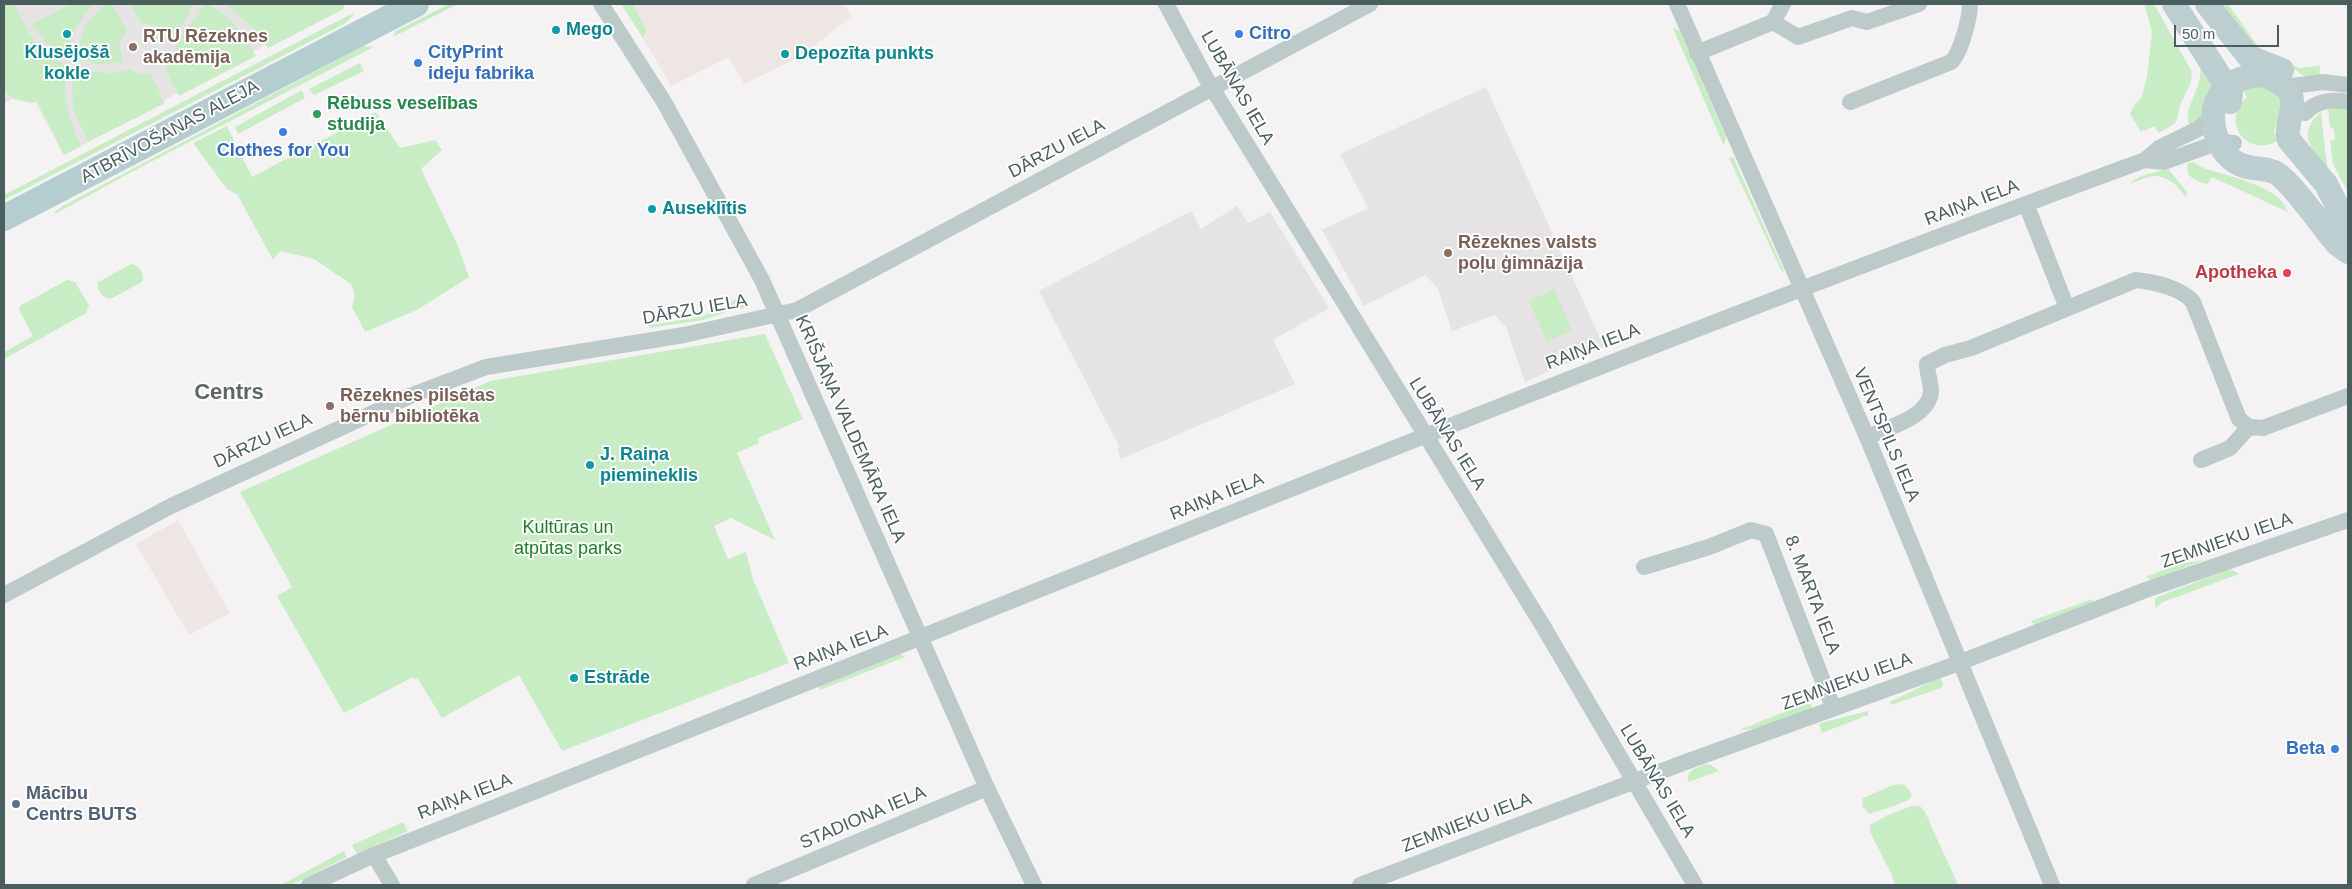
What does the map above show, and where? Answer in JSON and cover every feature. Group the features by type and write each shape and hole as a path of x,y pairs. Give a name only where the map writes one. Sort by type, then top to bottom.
{"main road":[{"name":"ATBRĪVOŠANAS ALEJA","path":"4,218 416,4"},
{"path":"2174,4 2236,82"},
{"path":"2194,4 2230,59 2236,82 2227,109 2226,142 2228,156 2240,165 2278,174 2336,244 2348,252"},
{"path":"2207,4 2249,57 2276,66 2289,74 2293,106 2284,150 2348,247"},
{"path":"2266,76 2292,86 2304,95 2306,114 2302,129 2284,150 2254,156 2226,142 2214,116 2215,104 2236,82 2266,76"},
{"path":"2284,150 2326,184 2348,227"}],"street":[{"name":"KRIŠJĀŅA VALDEMĀRA IELA","path":"601,4 664,102 762,280 987,788 1034,885"},
{"name":"LUBĀNAS IELA","path":"1166,4 1212,88 1424,436 1541,622 1695,885"},
{"name":"DĀRZU IELA","path":"4,595 171,506 410,396 486,367 684,334 797,310 821,299 1370,4"},
{"name":"VENTSPILS IELA","path":"1677,4 1867,437 1958,662 2052,885"},
{"path":"1697,53 1773,22 1783,4"},
{"path":"1773,22 1798,37 1852,18 1867,22 1919,4"},
{"path":"1850,102 1951,62 1957,56 1970,14 1970,4"},
{"path":"2292,86 2323,82 2348,85"},
{"path":"2306,114 2311,106 2324,101 2348,102"},
{"name":"RAIŅA IELA","path":"309,885 374,854 921,638 1556,382 2146,160 2159,148 2198,129 2214,116"},
{"name":"RAIŅA IELA","path":"2146,160 2164,162 2226,142"},
{"path":"2026,204 2067,308"},
{"path":"1867,437 1910,418 1926,406 1930,391 1927,364 1945,355 1971,348 2136,280 2147,281 2188,296 2193,302 2239,418 2249,427 2263,428 2348,396"},
{"path":"2201,460 2230,448 2249,427"},
{"name":"ZEMNIEKU IELA","path":"1360,885 2143,591 2348,520"},
{"name":"8. MARTA IELA","path":"1644,567 1709,547 1751,530 1766,534 1834,707"},
{"name":"STADIONA IELA","path":"754,885 987,788"},
{"path":"374,854 392,885"}],"shaded area":[{"name":"RTU Rēzeknes akadēmija","path":"4,4 340,4 64,155 29,90 4,103"},
{"path":"623,4 843,4 852,16 800,57 744,84 729,57 671,86"},
{"name":"Rēzeknes valsts poļu ģimnāzija","path":"1486,87 1604,347 1525,382 1506,327 1494,315 1452,331 1438,289 1425,275 1364,306 1322,230 1368,208 1340,154"},
{"path":"1237,206 1248,223 1270,212 1329,308 1273,340 1295,384 1121,459 1117,448 1119,446 1039,291 1191,211 1201,229"},
{"path":"178,520 230,613 189,635 136,544"}],"green space":[{"path":"4,4 14,4 28,31 40,47 55,60 65,64 67,106 81,146 64,155 37,101 32,103 14,99 4,90"},
{"path":"72,4 92,5 75,29 66,57 46,43 32,24"},
{"path":"105,4 112,4 127,31 119,43 123,62 97,64 73,59 85,26"},
{"path":"130,4 193,4 188,16 172,37 156,26 141,23"},
{"path":"204,4 220,11 234,24 256,56 179,96 165,68 177,55 176,43 198,15"},
{"path":"225,4 345,4 342,10 268,48 249,24"},
{"path":"449,4 458,4 393,37 396,31"},
{"path":"621,4 633,4 646,30 643,38"},
{"path":"2144,4 2154,4 2192,72 2191,82 2180,105 2177,120 2159,133 2154,126 2141,132 2130,114 2134,105 2142,97 2147,76 2152,31"},
{"path":"2216,4 2228,4 2262,52 2287,61 2298,68 2320,66 2319,78 2304,76 2285,63 2261,55"},
{"path":"353,13 353,16 344,24 4,200 4,195"},
{"path":"1673,28 1680,31 1726,137 1723,144"},
{"path":"363,46 374,47 141,167 55,214 61,207"},
{"path":"360,63 364,71 314,95 309,89"},
{"path":"72,67 108,73 128,69 140,74 151,75 165,103 88,142 73,108"},
{"path":"2200,68 2213,87 2202,117 2190,126 2188,113 2198,84"},
{"path":"2255,85 2272,90 2282,103 2274,132 2280,140 2268,145 2257,145 2248,141 2236,127 2239,107 2247,97 2242,89"},
{"path":"302,90 305,98 238,134 235,127"},
{"path":"2328,108 2348,108 2348,192 2333,164 2330,141 2335,139 2334,129 2330,127"},
{"path":"376,112 400,148 435,140 442,150 421,169 458,246 469,277 417,310 365,332 352,307 355,295 351,284 314,259 280,251 273,260 237,194 227,189 193,143 227,126 252,177"},
{"path":"2321,112 2327,166 2325,168 2314,153 2308,140 2310,126"},
{"path":"1733,157 1784,271 1782,272 1729,158"},
{"path":"2194,162 2201,167 2263,188 2283,203 2288,212 2212,177 2207,184 2195,180 2189,175 2187,168 2188,163"},
{"path":"2168,169 2187,192 2186,198 2177,186 2163,177 2147,177 2129,183 2141,176"},
{"path":"132,264 141,271 142,282 110,299 102,295 98,282"},
{"path":"67,280 75,282 89,305 86,313 4,359 4,352 33,336 19,310 20,306"},
{"path":"1554,289 1572,330 1547,342 1529,301"},
{"path":"744,295 750,304 749,307 703,320 649,328 649,325 701,317"},
{"name":"Kultūras un atpūtas parks","path":"765,334 803,419 758,438 759,443 737,453 775,540 731,518 714,526 728,559 746,552 753,579 789,663 562,751 519,675 442,718 418,679 411,678 344,713 277,596 292,587 240,492 490,381"},
{"path":"2204,560 2152,581 2146,577 2178,564"},
{"path":"2230,569 2239,574 2163,602 2155,608 2157,597"},
{"path":"2092,599 2094,603 2035,626 2031,621"},
{"path":"900,654 905,657 820,690 819,686"},
{"path":"1940,677 1943,685 1941,688 1891,705 1890,702"},
{"path":"1807,703 1811,704 1812,709 1754,729 1739,730"},
{"path":"1868,711 1868,715 1822,733 1820,723"},
{"path":"1706,764 1719,771 1688,782 1690,772"},
{"path":"1903,784 1909,789 1912,796 1909,799 1869,814 1862,806 1863,798 1893,785"},
{"path":"1912,806 1920,806 1925,812 1958,885 1895,885 1892,875 1870,832 1870,825 1888,815"},
{"path":"403,822 408,831 357,854 352,845"},
{"path":"344,851 347,857 291,885 281,885"}],"place":[{"name":"Mego","path":"556,30"},
{"name":"Klusējošā kokle","path":"67,34"},
{"name":"Citro","path":"1239,34"},
{"name":"RTU Rēzeknes akadēmija","path":"133,47"},
{"name":"Depozīta punkts","path":"785,54"},
{"name":"CityPrint ideju fabrika","path":"418,63"},
{"name":"Rēbuss veselības studija","path":"317,114"},
{"name":"Clothes for You","path":"283,132"},
{"name":"Auseklītis","path":"652,209"},
{"name":"Rēzeknes valsts poļu ģimnāzija","path":"1448,253"},
{"name":"Apotheka","path":"2287,273"},
{"name":"Rēzeknes pilsētas bērnu bibliotēka","path":"330,406"},
{"name":"J. Raiņa piemineklis","path":"590,465"},
{"name":"Estrāde","path":"574,678"},
{"name":"Beta","path":"2335,749"},
{"name":"Mācību Centrs BUTS","path":"16,804"}],"district":[{"name":"Centrs","path":"229,393"}]}
